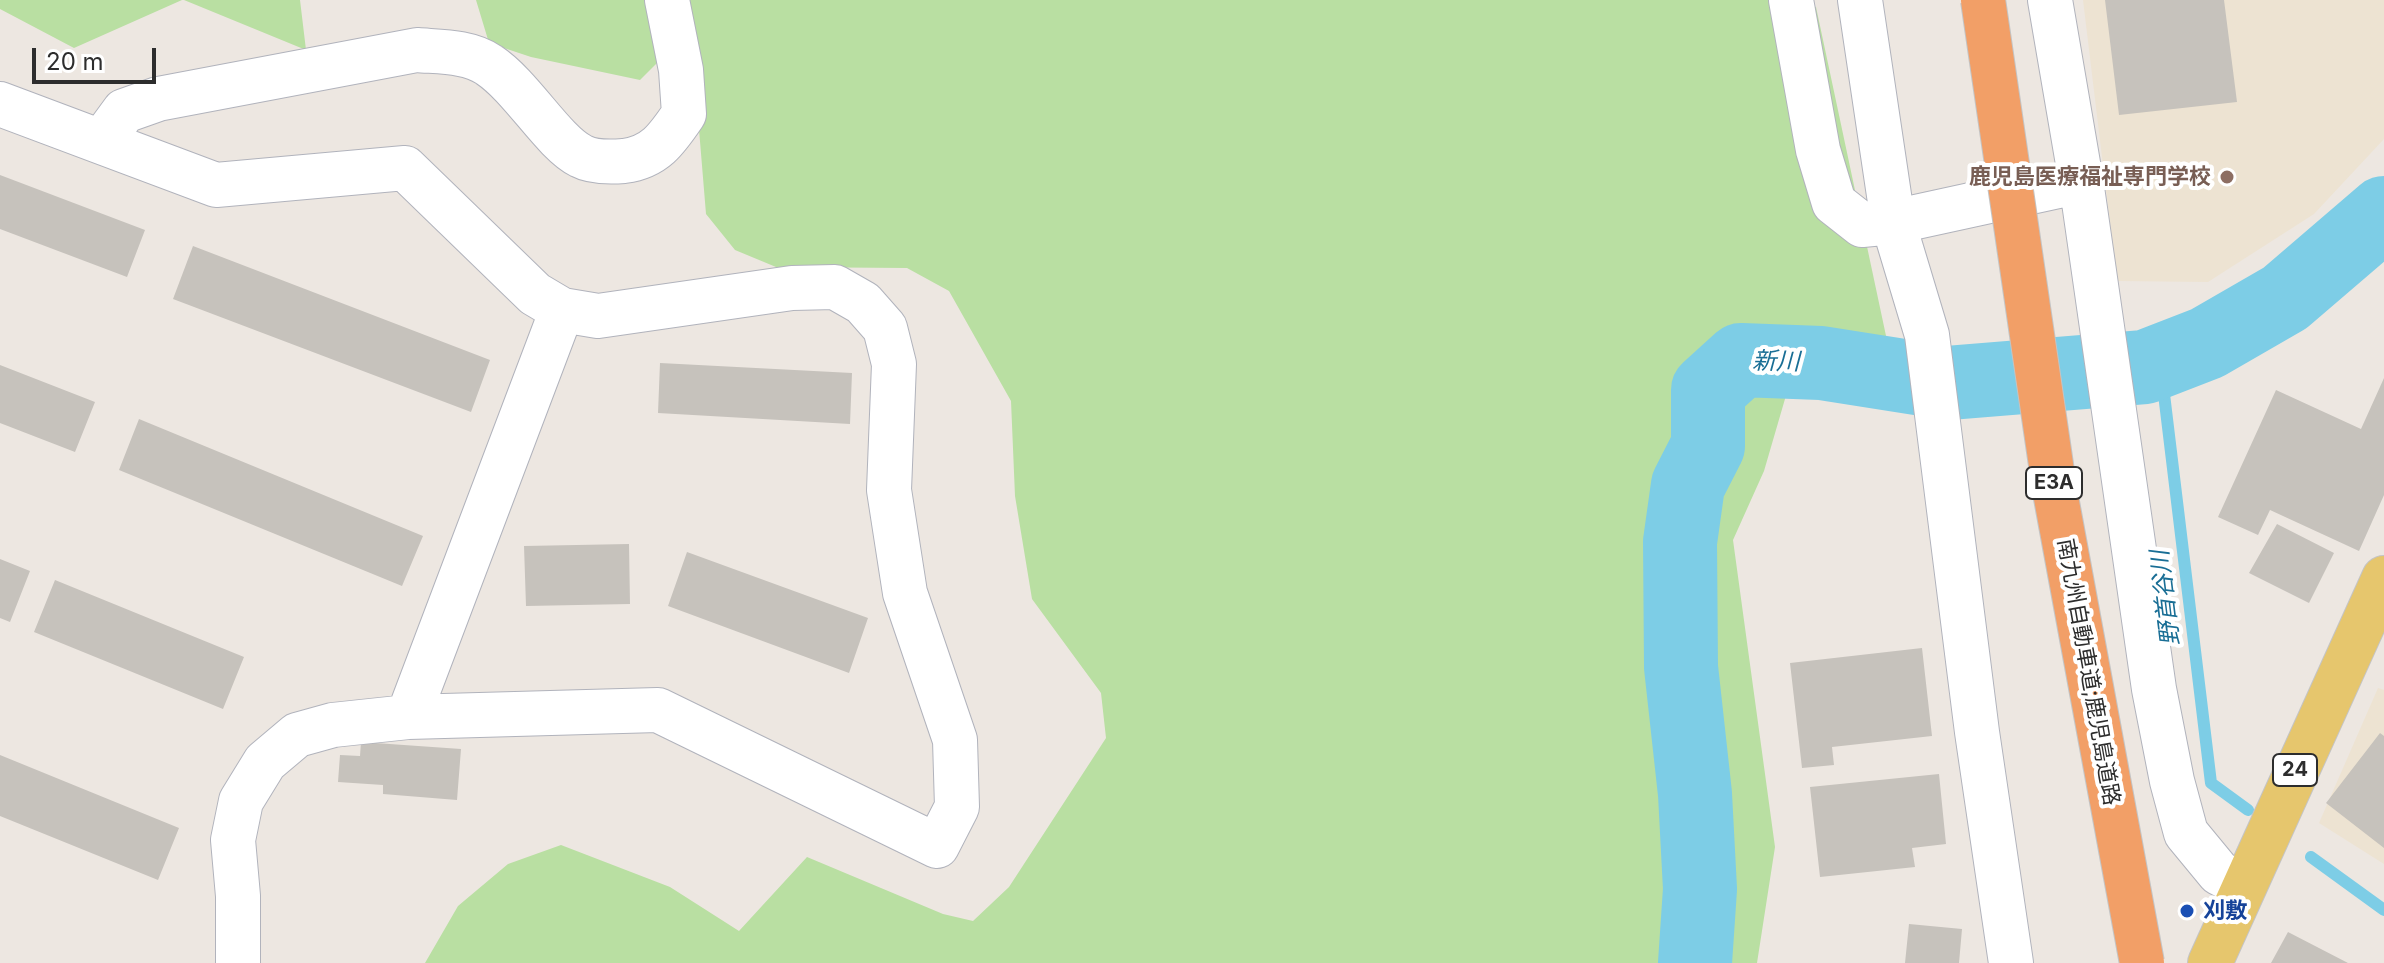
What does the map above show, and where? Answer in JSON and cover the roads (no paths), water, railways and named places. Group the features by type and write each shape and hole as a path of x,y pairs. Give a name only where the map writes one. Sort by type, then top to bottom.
{"highway":[{"name":"南九州自動車道;鹿児島道路","path":"1983,0 2055,492 2142,963"}],"main road":[{"name":"24","path":"2210,963 2242,885 2384,578"}],"street":[{"path":"102,141 124,111 158,99 417,50 458,54 486,62 515,85 562,140 581,156 612,162 639,159 655,152 684,114 681,70 667,0"},
{"path":"1791,0 1818,150 1834,203 1862,225 1893,222 2081,181"},
{"path":"1860,0 1893,222 1927,335 1977,732 2011,963"},
{"path":"2050,0 2081,181 2154,689 2186,833 2219,873 2242,885"},
{"path":"0,104 216,185 405,168 535,294 562,310 598,316 792,288 835,287 863,303 885,328 894,364 889,490 905,593 955,740 957,807 937,846 658,710 408,717 333,725 297,735 265,762 241,801 233,840 238,896 238,963"},
{"path":"408,717 562,310"}],"waterway":[{"name":"新川","path":"1695,963 1700,889 1695,794 1681,667 1680,542 1688,485 1708,446 1708,390 1741,360 1821,363 1948,383 2145,367 2207,343 2285,298 2384,213"},
{"name":"野首谷川","path":"2160,361 2211,783 2248,810"},
{"name":"野首谷川","path":"2311,857 2384,910"}],"place":[{"name":"鹿児島医療福祉専門学校","path":"2227,177"},
{"name":"刈敷","path":"2187,911"}]}
